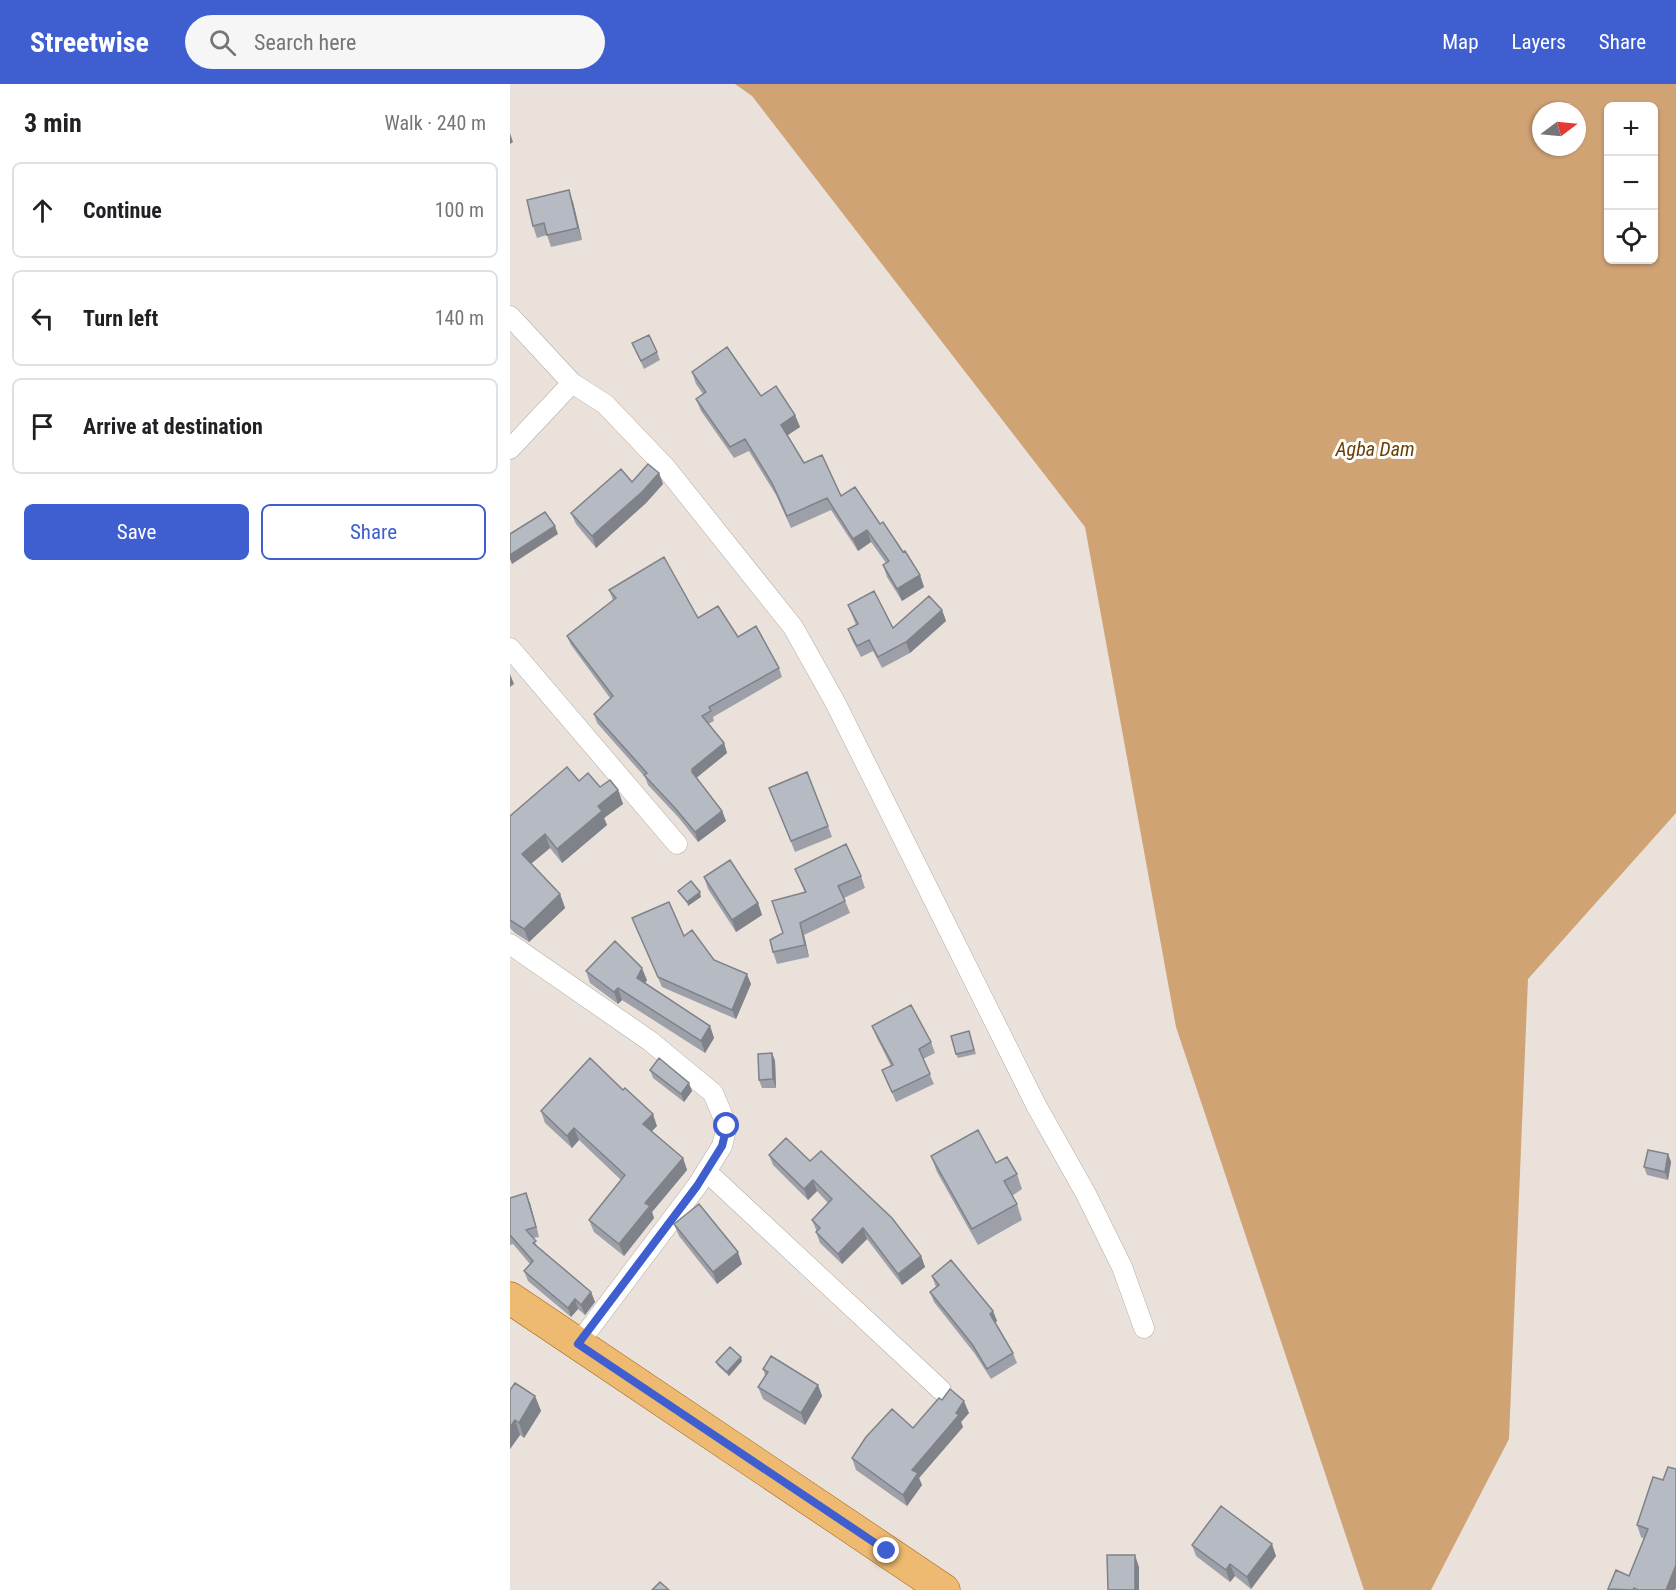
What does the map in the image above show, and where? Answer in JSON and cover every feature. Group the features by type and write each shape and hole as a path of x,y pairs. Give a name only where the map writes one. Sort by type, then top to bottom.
{"main road":[{"path":"510,1298 945,1590"}],"street":[{"path":"510,316 572,383 605,404 666,468 793,627 835,702 1036,1105 1086,1194 1122,1267 1144,1328"},
{"path":"510,448 572,383"},
{"path":"510,648 677,844"},
{"path":"510,944 650,1041 712,1093 727,1126 722,1146 706,1171 578,1344"},
{"path":"706,1171 941,1390"}],"water":[{"name":"Agba Dam","path":"735,84 1676,84 1676,813 1528,979 1509,1439 1431,1590 1364,1590 1176,1027 1085,527 752,96"}],"building":[{"path":"569,190 578,228 547,235 544,223 533,226 527,200"},
{"path":"649,335 657,352 641,361 632,343"},
{"path":"727,347 761,396 776,386 795,415 781,425 804,463 822,455 841,496 855,487 880,524 883,522 903,552 905,551 920,575 897,589 883,565 889,561 867,530 853,539 827,498 787,516 772,483 745,439 730,447 696,399 706,392 692,372"},
{"path":"648,464 659,473 642,492 592,536 571,513 621,469 632,482"},
{"path":"545,512 555,526 510,555 510,534"},
{"path":"664,557 698,618 718,606 738,637 756,626 779,668 709,707 711,711 702,716 724,743 692,769 692,772 722,811 695,832 644,775 647,773 594,714 613,696 567,636 616,598 609,590"},
{"path":"874,591 893,628 929,596 942,610 906,642 878,657 869,640 857,646 848,629 858,624 848,605"},
{"path":"567,767 579,781 588,773 600,787 610,780 618,790 598,806 602,811 557,849 545,834 522,854 560,894 524,929 510,920 510,816"},
{"path":"807,772 828,826 791,841 769,788"},
{"path":"846,844 861,876 838,886 845,901 800,923 805,945 773,952 770,940 783,933 772,901 806,892 795,869"},
{"path":"730,860 758,903 732,920 704,877"},
{"path":"691,881 700,892 687,902 678,891"},
{"path":"669,902 684,936 692,930 714,960 747,974 732,1010 658,977 632,918"},
{"path":"615,941 642,968 637,978 710,1026 701,1041 618,988 614,992 586,971"},
{"path":"911,1005 931,1042 919,1049 930,1074 892,1092 882,1070 893,1065 872,1026"},
{"path":"969,1031 974,1050 956,1054 951,1036"},
{"path":"772,1053 773,1079 759,1080 758,1054"},
{"path":"590,1058 623,1090 625,1088 653,1114 643,1124 683,1158 645,1203 650,1206 619,1244 589,1220 625,1175 574,1128 567,1136 541,1111"},
{"path":"659,1058 689,1083 681,1094 650,1070"},
{"path":"978,1130 996,1163 1007,1157 1017,1174 1004,1181 1017,1204 972,1229 931,1156"},
{"path":"786,1138 810,1161 821,1151 892,1218 921,1256 898,1274 863,1228 838,1254 816,1232 820,1228 812,1220 832,1199 813,1180 804,1189 769,1155"},
{"path":"1648,1150 1668,1154 1665,1172 1644,1167"},
{"path":"526,1193 536,1227 526,1230 536,1241 533,1243 591,1292 581,1305 575,1299 568,1308 524,1271 533,1261 510,1235 510,1198"},
{"path":"699,1204 738,1252 713,1272 674,1224"},
{"path":"951,1260 993,1311 990,1314 1013,1353 987,1369 972,1344 930,1292 939,1285 932,1276"},
{"path":"730,1347 741,1357 727,1372 716,1362"},
{"path":"771,1356 818,1385 801,1413 758,1387 768,1372 763,1369"},
{"path":"515,1383 535,1396 519,1423 515,1420 510,1427 510,1390"},
{"path":"950,1389 964,1401 956,1413 959,1415 912,1470 918,1473 903,1495 852,1458 866,1437 892,1409 913,1428"},
{"path":"1668,1467 1676,1469 1676,1565 1666,1590 1608,1589 1616,1570 1629,1576 1648,1529 1637,1525 1653,1477 1663,1480"},
{"path":"1221,1506 1272,1544 1247,1577 1230,1564 1226,1570 1192,1545"},
{"path":"1107,1555 1135,1555 1135,1590 1108,1590"},
{"path":"660,1582 669,1590 652,1590"}],"route":[{"path":"727,1126 722,1146 697,1186 578,1344 887,1551"}]}
